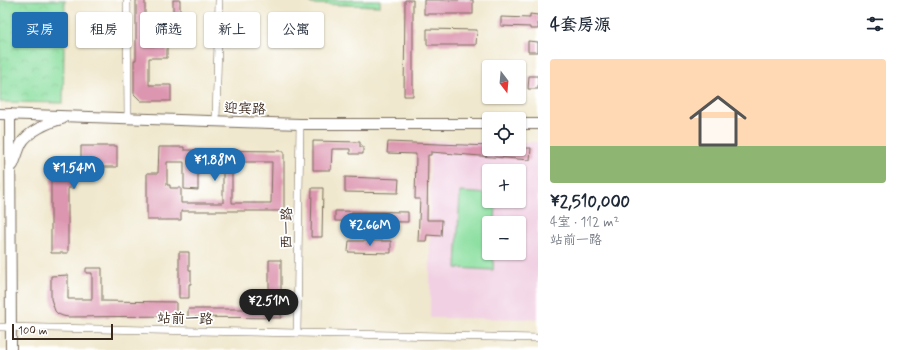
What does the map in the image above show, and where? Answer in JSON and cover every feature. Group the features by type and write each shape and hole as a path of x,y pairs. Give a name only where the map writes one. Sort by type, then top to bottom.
{"main road":[{"name":"迎宾路","path":"0,114 300,124 482,124"},
{"path":"10,114 11,350"},
{"path":"10,172 21,143 33,131 52,122 74,116"},
{"path":"526,124 538,124"}],"street":[{"path":"127,0 128,118"},
{"path":"216,121 219,0"},
{"name":"西一路","path":"297,333 300,124"},
{"name":"站前一路","path":"0,327 538,338"}],"shaded area":[{"path":"430,141 482,142 482,156 526,156 526,142 538,142 538,319 430,318"}],"green space":[{"path":"0,0 65,0 65,12 12,12 12,48 64,48 63,103 0,102"},
{"path":"311,0 380,0 380,6 311,4"},
{"path":"460,192 482,194 482,208 496,208 495,216 482,216 482,260 494,260 493,270 456,268"}],"building":[{"path":"136,0 145,0 145,12 140,12 140,48 167,48 167,58 149,58 149,85 171,85 171,101 141,101 134,94 134,60 136,60"},
{"path":"173,0 180,0 180,12 173,12"},
{"path":"405,0 413,0 413,96 404,96"},
{"path":"424,0 473,0 473,14 424,14"},
{"path":"530,14 538,15 538,29 530,29 530,27 501,26 501,17 530,18"},
{"path":"427,29 477,30 476,45 427,45"},
{"path":"528,41 538,42 538,52 528,52"},
{"path":"529,76 538,76 538,89 528,89"},
{"path":"313,141 360,142 360,147 363,147 363,154 350,154 350,149 332,149 331,170 313,170"},
{"path":"388,142 482,146 482,156 526,156 526,148 531,148 530,160 431,152 431,155 428,155 427,220 442,220 441,236 427,235 426,241 418,241 420,199 415,199 416,154 387,153"},
{"path":"81,146 117,146 117,167 88,167 88,175 81,174 74,181 74,188 68,188 68,253 51,253 51,177 60,177 60,174 67,171 73,165 76,158 81,158"},
{"path":"159,147 184,147 184,150 284,151 284,211 181,211 181,220 147,220 147,173 158,173","holes":["167,162 184,162 184,189 198,190 198,162 223,162 223,203 181,203 181,188 170,188 170,185 167,185","232,162 272,162 271,203 232,203"]},
{"path":"345,177 399,179 398,193 345,192"},
{"path":"312,188 323,188 322,237 311,237"},
{"path":"335,211 408,212 408,222 335,221"},
{"path":"349,241 391,241 391,253 348,252"},
{"path":"179,252 189,252 191,284 189,284 189,298 179,298"},
{"path":"269,260 281,260 281,318 188,317 188,309 269,309"},
{"path":"86,268 102,268 102,301 176,302 176,316 68,317 58,314 55,311 51,299 51,276 68,275 68,299 92,299 92,273 86,273"}]}
